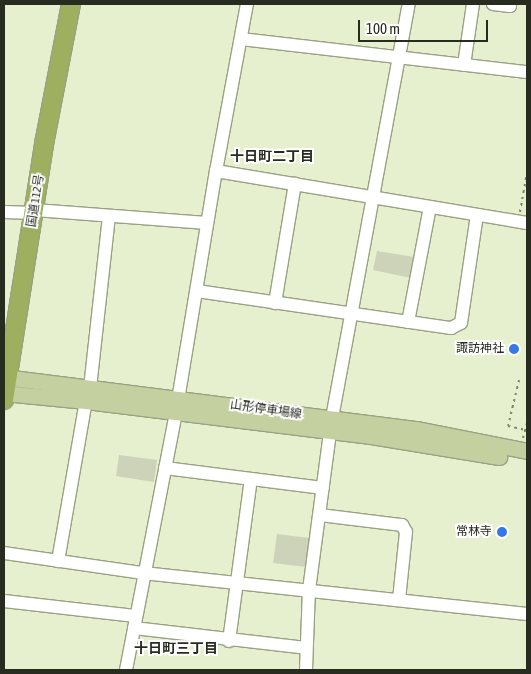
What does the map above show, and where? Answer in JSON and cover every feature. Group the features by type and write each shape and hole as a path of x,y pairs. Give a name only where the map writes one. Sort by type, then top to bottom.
{"highway":[{"name":"国道112号","path":"5,388 35,212 45,139 71,4"}],"main road":[{"name":"山形停車場線","path":"5,388 88,394 331,425 417,429 525,454"}],"street":[{"path":"126,670 143,573 177,405 216,171 247,4"},
{"path":"306,670 309,590 331,425 409,4"},
{"path":"464,65 473,4"},
{"path":"493,4 510,6 510,4"},
{"path":"241,39 527,72"},
{"path":"216,171 523,222"},
{"path":"275,303 295,184"},
{"path":"408,322 430,207"},
{"path":"4,212 35,212 208,223"},
{"path":"197,291 451,328 460,323 477,215"},
{"path":"58,561 88,394 109,216"},
{"path":"165,468 323,488"},
{"path":"229,640 251,479"},
{"path":"320,515 402,525 406,532 399,600"},
{"path":"4,553 143,573 527,614"},
{"path":"4,601 135,622 229,640 306,648"}],"path":[{"path":"523,222 526,177"},
{"path":"519,380 508,426 526,430"},
{"path":"525,454 527,423"}],"green space":[{"path":"377,251 414,257 411,278 373,270"},
{"path":"119,455 157,460 154,482 116,476"},
{"path":"277,534 309,538 306,567 273,563"}],"place":[{"name":"諏訪神社","path":"514,349"},
{"name":"常林寺","path":"502,532"}],"district":[{"name":"十日町二丁目","path":"272,156"},
{"name":"十日町三丁目","path":"176,648"}]}
